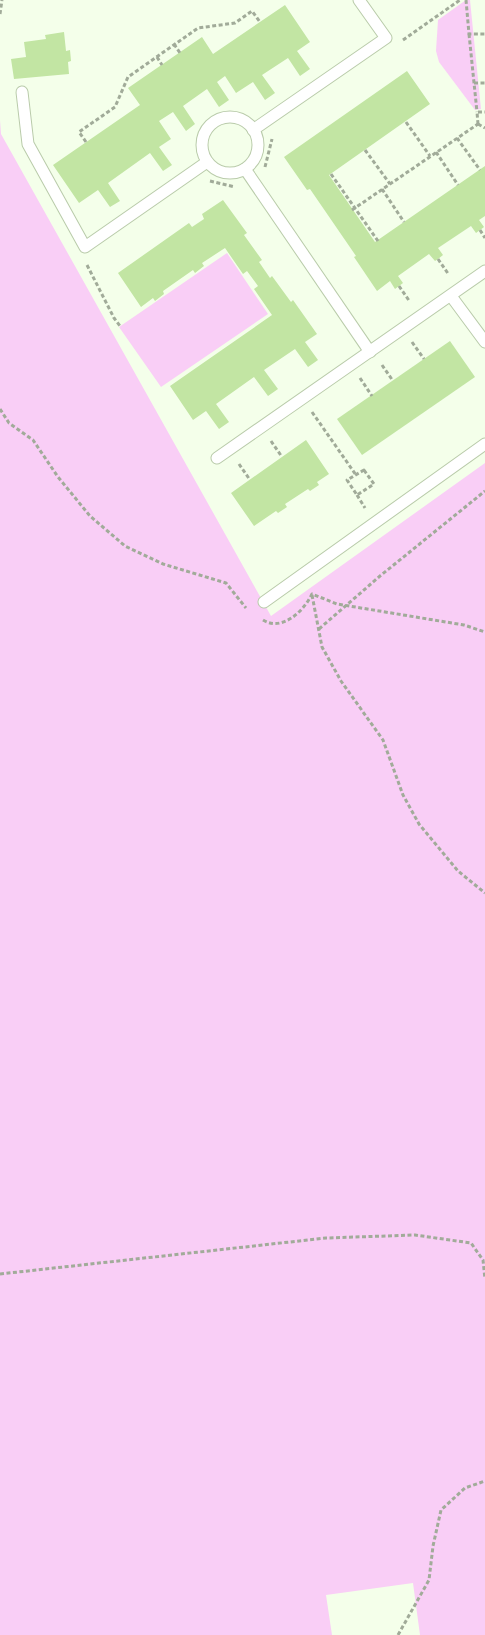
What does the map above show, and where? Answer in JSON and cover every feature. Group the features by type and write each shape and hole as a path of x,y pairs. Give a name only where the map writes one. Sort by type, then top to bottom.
{"lane":[{"path":"253,130 386,38 359,0"},
{"path":"22,92 28,144 85,247 207,162"},
{"path":"235,117 244,121 253,130 258,144 256,154 252,163 245,169 228,173 219,171 207,162 202,151 202,142 209,126 216,121 235,117"},
{"path":"245,169 370,352"},
{"path":"217,458 485,271"},
{"path":"451,296 485,342"},
{"path":"264,602 485,444"}],"path":[{"path":"0,14 2,0"},
{"path":"395,45 460,0"},
{"path":"466,0 478,124"},
{"path":"86,142 79,132 115,107 128,77 174,44 198,28 235,23 252,11 260,22"},
{"path":"469,34 485,34"},
{"path":"174,44 180,53"},
{"path":"157,57 162,65"},
{"path":"474,83 485,83"},
{"path":"477,112 485,112"},
{"path":"406,122 430,156"},
{"path":"478,124 485,128"},
{"path":"354,209 478,124"},
{"path":"263,177 274,130"},
{"path":"457,138 480,170"},
{"path":"365,150 390,184"},
{"path":"436,152 458,184"},
{"path":"331,174 378,241"},
{"path":"202,180 244,189"},
{"path":"382,189 404,222"},
{"path":"480,230 485,238"},
{"path":"85,247 85,261 120,326"},
{"path":"438,259 452,279"},
{"path":"399,286 413,306"},
{"path":"410,339 424,359"},
{"path":"379,361 393,381"},
{"path":"358,375 372,396"},
{"path":"0,409 9,423 33,440 58,477 90,516 125,546 163,564 226,582 248,611"},
{"path":"310,409 356,475"},
{"path":"268,437 282,457"},
{"path":"236,460 250,480"},
{"path":"357,496 374,484 364,470 347,480 360,501"},
{"path":"319,629 344,606 485,491"},
{"path":"302,576 312,594 322,646 341,681 383,740 403,795 419,824 458,871 485,893"},
{"path":"312,594 325,601 344,606 464,625 485,632"},
{"path":"261,619 267,623 284,622 304,607 312,594"},
{"path":"0,1274 326,1238 415,1235 471,1243 483,1260 485,1279"},
{"path":"398,1635 429,1580 433,1546 442,1510 465,1488 485,1481"}],"shaded area":[{"path":"466,0 470,0 481,109 475,110 439,62 436,51 438,20"},
{"path":"0,120 1,134 271,616 485,463 485,1635 420,1635 413,1583 326,1595 332,1635 0,1635"},
{"path":"227,253 268,314 161,387 119,327"}],"building":[{"path":"285,5 310,42 297,51 310,69 300,76 288,58 262,75 275,93 265,100 253,82 236,93 225,76 217,82 229,100 219,107 207,89 183,106 195,124 186,131 173,112 159,121 171,139 159,147 172,165 163,171 150,153 108,183 120,201 110,207 98,190 79,203 53,165 140,105 128,88 202,37 213,54"},
{"path":"64,32 66,51 70,50 69,74 14,79 11,59 26,57 24,42 46,39 45,35"},
{"path":"407,71 430,104 329,175 375,242 485,166 485,216 479,220 484,227 476,233 471,226 438,248 443,255 438,259 435,261 429,254 398,276 403,283 395,289 390,281 377,291 354,257 356,256 310,189 307,190 284,157"},
{"path":"223,200 247,233 244,235 262,260 259,262 270,278 272,276 291,302 293,300 317,334 305,342 318,360 308,367 295,349 264,370 278,389 268,396 254,377 216,404 229,422 219,429 206,411 193,420 170,386 272,315 254,289 258,286 247,271 243,274 225,248 202,263 204,266 195,273 193,270 163,291 164,294 155,301 153,298 141,307 118,273 189,223 192,227 204,219 202,214"},
{"path":"450,341 475,377 362,455 337,419"},
{"path":"306,440 329,474 317,482 319,485 310,491 308,489 285,504 287,507 278,513 276,511 254,526 231,493"}]}
